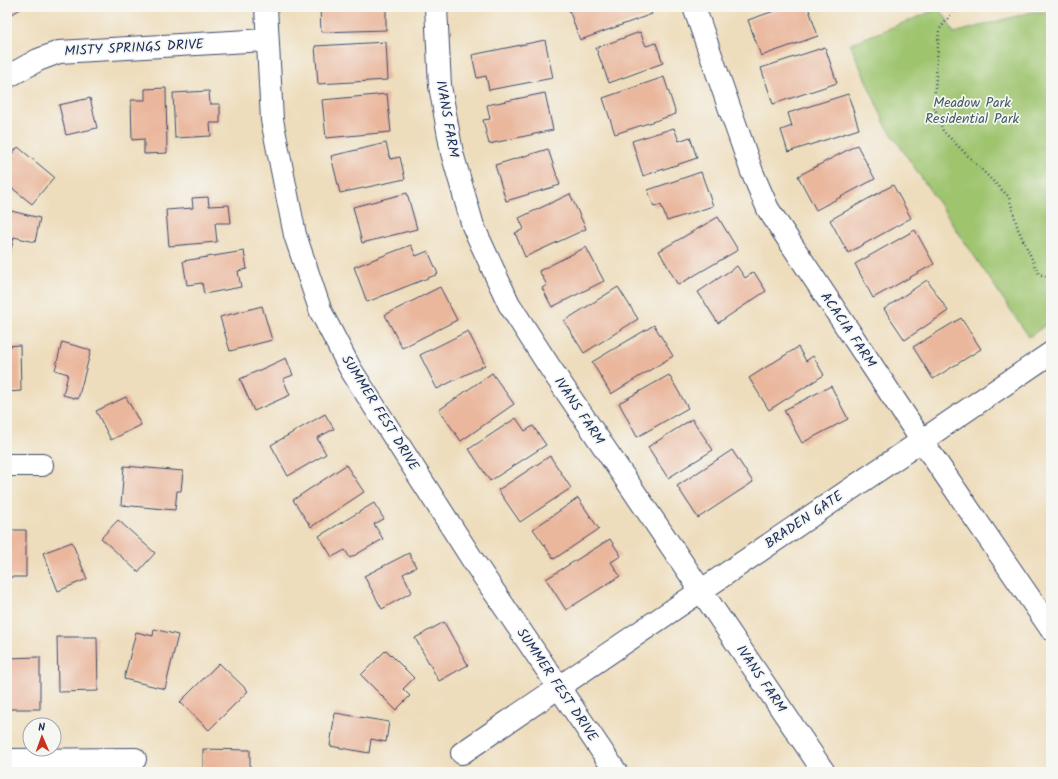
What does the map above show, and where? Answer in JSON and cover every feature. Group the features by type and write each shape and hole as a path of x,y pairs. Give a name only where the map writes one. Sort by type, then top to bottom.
{"street":[{"name":"SUMMER FEST DRIVE","path":"266,7 272,120 294,235 321,312 350,370 474,562 616,772"},
{"name":"IVANS FARM","path":"436,7 440,86 452,153 473,226 510,304 549,366 824,772"},
{"name":"ACACIA FARM","path":"694,7 752,172 768,208 922,441 1051,629"},
{"name":"MISTY SPRINGS DRIVE","path":"7,77 38,60 59,52 268,40"},
{"name":"BRADEN GATE","path":"462,753 1051,353"},
{"path":"7,465 42,465"},
{"path":"7,760 135,759"}],"path":[{"path":"953,12 938,30 934,105 936,112 943,131 1009,197 1018,229 1039,274 1051,278"}],"green space":[{"name":"Meadow Park Residential Park","path":"938,9 945,16 954,33 1032,12 1051,12 1051,321 1029,337 885,124 850,44"}],"building":[{"path":"7,7 24,7 7,17"},
{"path":"320,7 386,7 386,30 321,32"},
{"path":"568,7 649,7 652,14 580,40"},
{"path":"786,7 808,7 818,36 761,56 748,20"},
{"path":"640,32 646,46 656,43 663,63 609,83 596,48"},
{"path":"545,40 553,78 489,90 486,76 477,78 472,55"},
{"path":"386,42 388,80 318,84 315,46"},
{"path":"825,47 837,83 773,104 761,68"},
{"path":"664,77 676,114 615,134 603,98"},
{"path":"166,88 167,153 144,154 144,139 132,140 131,100 145,100 145,89"},
{"path":"209,91 210,104 220,104 220,123 210,123 211,136 175,138 173,93"},
{"path":"545,93 553,130 489,144 483,120 490,119 487,105"},
{"path":"387,94 391,132 326,138 322,100"},
{"path":"848,94 859,129 788,152 781,130 792,126 788,113"},
{"path":"90,98 97,128 66,135 59,105"},
{"path":"674,128 679,141 690,137 697,158 643,176 632,141"},
{"path":"386,143 390,159 400,157 405,179 340,193 331,156"},
{"path":"857,145 875,179 816,210 798,176"},
{"path":"18,147 54,177 32,204 7,184 7,155 9,157"},
{"path":"548,149 560,185 506,201 495,165"},
{"path":"701,172 713,206 667,221 661,205 654,207 648,190"},
{"path":"893,185 911,218 848,253 830,220"},
{"path":"407,193 417,229 362,243 353,207"},
{"path":"570,194 586,229 525,257 515,233 524,229 519,218"},
{"path":"208,197 209,206 229,205 231,223 215,223 217,242 169,246 166,210 193,208 192,198"},
{"path":"7,210 40,218 35,242 14,237 10,254 7,254"},
{"path":"718,217 738,250 678,285 659,251"},
{"path":"915,230 934,264 873,298 855,264"},
{"path":"411,245 416,256 428,251 438,274 367,302 354,267"},
{"path":"586,247 604,281 552,307 542,288 547,285 539,271"},
{"path":"244,251 247,269 238,271 241,287 204,294 202,283 187,285 183,261"},
{"path":"737,266 745,278 754,272 766,291 718,323 698,292"},
{"path":"927,280 948,311 905,340 884,309"},
{"path":"440,287 457,320 402,348 385,315"},
{"path":"618,287 638,319 584,353 564,321"},
{"path":"262,306 272,340 230,351 220,317"},
{"path":"961,318 981,349 933,379 913,347"},
{"path":"654,325 673,356 611,394 592,362"},
{"path":"468,331 485,365 437,389 420,355"},
{"path":"62,342 91,350 78,399 63,395 68,374 55,370"},
{"path":"20,345 21,391 7,392 7,346"},
{"path":"798,347 806,361 813,356 824,375 769,410 749,378"},
{"path":"286,358 293,375 283,379 290,395 254,411 240,379"},
{"path":"492,373 514,404 461,441 439,410"},
{"path":"669,375 688,408 637,437 619,403"},
{"path":"831,386 848,419 802,443 784,410"},
{"path":"126,397 141,425 111,440 96,411"},
{"path":"325,414 334,429 317,438 326,454 288,476 271,445"},
{"path":"516,418 525,431 533,426 546,445 490,481 469,449"},
{"path":"692,419 713,450 668,478 648,447"},
{"path":"732,450 753,482 698,518 677,486"},
{"path":"550,456 571,488 520,522 498,490"},
{"path":"346,465 364,492 311,527 293,500"},
{"path":"124,466 183,471 181,491 177,491 175,510 121,505"},
{"path":"578,498 599,529 554,559 533,529"},
{"path":"374,503 384,519 374,524 383,539 350,558 345,550 332,557 319,536"},
{"path":"118,520 155,553 138,572 101,538"},
{"path":"7,530 26,530 26,577 7,577"},
{"path":"610,539 621,556 611,562 620,576 566,610 546,579"},
{"path":"72,542 87,579 58,591 43,553"},
{"path":"409,553 416,567 403,574 412,592 382,609 364,576"},
{"path":"444,622 468,665 439,681 415,638"},
{"path":"154,629 178,635 165,689 124,679 136,632 153,636"},
{"path":"57,637 97,637 98,691 58,692"},
{"path":"386,650 414,678 403,689 410,696 396,710 361,675"},
{"path":"40,657 40,709 7,709 7,658"},
{"path":"219,663 248,691 209,730 180,702"},
{"path":"335,713 389,722 386,742 371,739 369,753 330,746"},
{"path":"203,749 250,750 250,772 203,772"}]}
